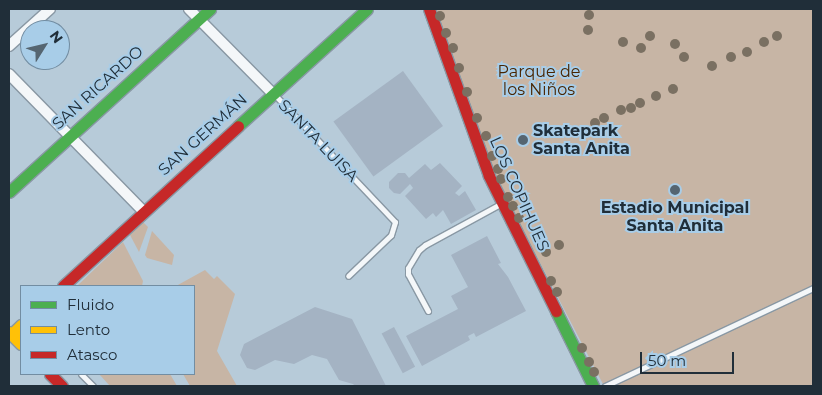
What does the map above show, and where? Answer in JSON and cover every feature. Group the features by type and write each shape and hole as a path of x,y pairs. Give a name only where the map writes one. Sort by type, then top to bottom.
{"street":[{"path":"9,46 50,9"},
{"name":"SANTA LUISA","path":"189,9 273,94"},
{"name":"SAN RICARDO","path":"9,192 210,9"},
{"name":"SAN GERMÁN","path":"64,285 143,211 367,9"},
{"name":"LOS COPIHUES","path":"429,9 489,176 593,386"},
{"path":"9,74 143,211"},
{"path":"10,333 20,343"},
{"path":"51,375 62,386"}],"lane":[{"name":"SANTA LUISA","path":"273,94 395,222 391,235 348,276"},
{"path":"428,311 408,274 408,268 419,250 502,203"},
{"path":"605,386 813,288"},
{"path":"81,375 93,386"}],"green space":[{"name":"Estadio Municipal Santa Anita","path":"435,9 813,9 813,386 604,386 498,182"},
{"path":"143,222 148,227 139,252 130,235"},
{"path":"152,231 174,255 172,265 147,258 145,255"},
{"path":"123,242 143,281 142,285 78,285"},
{"path":"205,270 214,279 217,276 235,294 217,351 237,386 190,386 184,375 195,375 195,285 178,285"},
{"path":"100,375 171,375 177,386 110,386"}],"building":[{"path":"403,71 443,126 373,177 333,122"},
{"path":"440,163 462,186 455,193 459,196 465,191 476,210 451,224 443,210 436,217 433,213 426,219 405,196 413,188 410,184 400,194 394,193 389,188 389,182 398,173 405,173 409,178 425,164 431,170"},
{"path":"487,236 501,263 498,264 508,277 526,311 476,337 474,333 468,336 470,340 422,366 406,336 458,309 451,296 468,287 451,255"},
{"path":"315,307 352,319 386,386 355,386 339,380 327,359 312,355 294,364 275,360 255,370 247,368 240,355 244,344"},
{"path":"394,327 415,367 403,373 382,334"}],"traffic: fast":[{"path":"9,192 210,9"},
{"path":"238,126 367,9"},
{"path":"556,311 593,386"}],"traffic: slow":[{"path":"12,334 20,326"},
{"path":"9,332 20,343"}],"traffic: jam":[{"path":"429,9 489,176 556,311"},
{"path":"64,285 238,126"},
{"path":"51,375 62,386"}],"place":[{"name":"Skatepark Santa Anita","path":"523,140"},
{"name":"Estadio Municipal Santa Anita","path":"675,190"}],"park label":[{"name":"Parque de los Niños","path":"539,81"}]}
